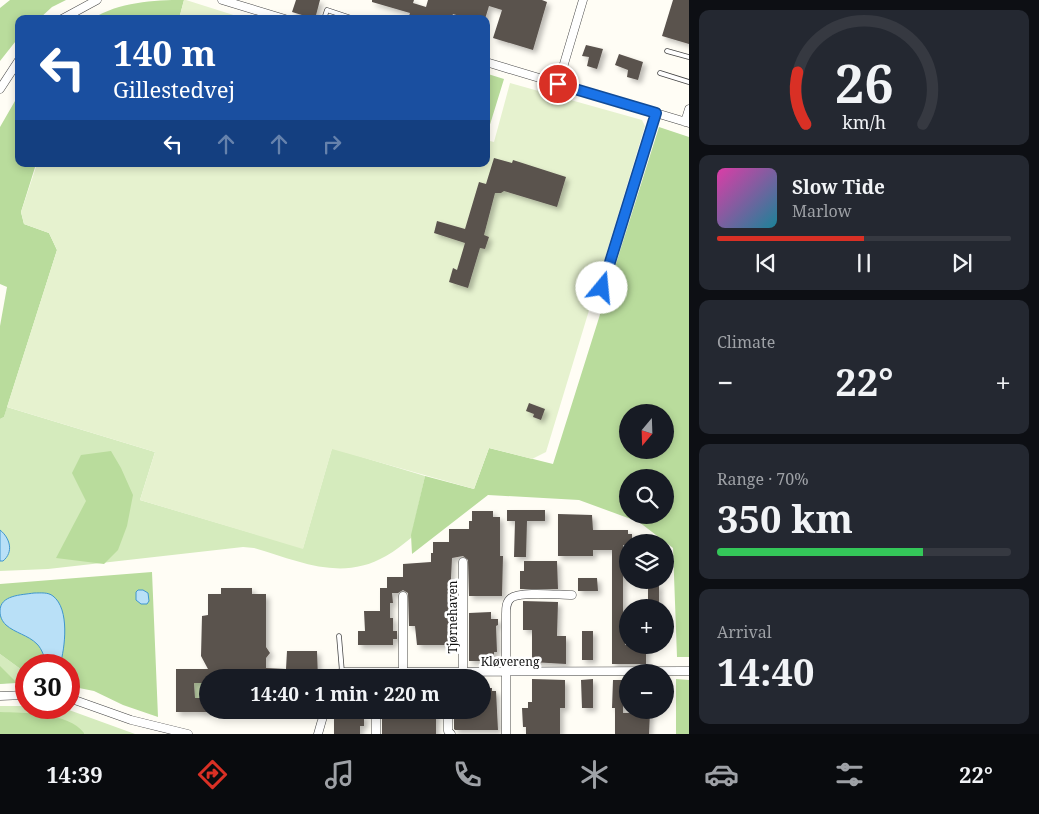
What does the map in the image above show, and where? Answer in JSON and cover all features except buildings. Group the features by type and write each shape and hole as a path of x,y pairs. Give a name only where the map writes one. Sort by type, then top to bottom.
{"street":[{"path":"70,15 98,0"},
{"path":"222,0 272,15"},
{"path":"558,84 583,0"},
{"path":"490,63 687,123 689,109"},
{"path":"0,89 15,66"},
{"path":"602,288 656,113"},
{"name":"Tjørnehaven","path":"462,562 463,669"},
{"path":"506,734 507,603 512,597 522,595 572,595"},
{"path":"403,596 403,669"},
{"name":"Kløvereng","path":"491,672 689,671"},
{"path":"0,696 15,695"},
{"path":"80,702 131,720 188,734"},
{"path":"318,734 322,719"},
{"path":"376,719 376,734"},
{"path":"448,719 448,731 452,734"}],"lane":[{"path":"325,15 327,10 342,15"},
{"path":"667,51 689,57"},
{"path":"660,73 689,82"},
{"path":"339,636 342,669"}],"green space":[{"path":"10,0 66,0 52,7 43,15 15,15 15,42 0,61 0,8"},
{"path":"184,0 180,15 99,15 137,3"},
{"path":"184,0 186,0 233,15 180,15"},
{"path":"490,75 504,79 490,124"},
{"path":"510,83 642,120 645,126 546,452 532,459 489,448 474,489 332,449 303,549 140,500 155,452 7,407 57,250 49,233 24,224 21,212 36,167 490,167 490,141 494,142"},
{"path":"15,101 15,167 35,167 21,212 24,224 49,233 57,250 4,417 0,419 0,326 7,287 0,284 0,127"},
{"path":"659,127 689,137 689,657 677,657 674,534 655,534 642,524 674,524 674,469 619,469 619,515 579,500 488,495 412,554 411,535 425,476 474,489 489,448 553,464"},
{"path":"7,407 155,452 140,500 303,548 332,448 425,476 411,538 386,556 369,564 353,568 320,567 254,548 243,547 48,569 0,571 0,419 4,417"},
{"path":"111,451 133,495 127,526 118,550 104,564 56,558 86,501 72,473 81,455"},
{"path":"152,572 158,717 123,705 94,691 80,688 80,654 15,654 15,665 0,654 0,584"},
{"path":"0,654 15,665 15,682 0,684"},
{"path":"0,666 15,683 0,684"},
{"path":"676,679 689,680 689,734 676,734"},
{"path":"194,683 199,683 199,698 195,698"},
{"path":"0,706 15,706 15,719 80,719 80,714 135,734 0,734"},
{"path":"0,712 15,713 15,719 62,719 77,726 84,733 84,734 0,734"}],"water":[{"path":"0,530 6,537 10,549 3,561 0,561"},
{"path":"138,590 148,593 149,601 147,604 141,604 136,600 136,592"},
{"path":"44,593 53,596 58,602 62,610 65,629 62,654 43,654 37,644 30,638 10,628 2,620 0,611 3,602 18,595"}],"route":[{"path":"558,84 656,113 602,288"}]}
